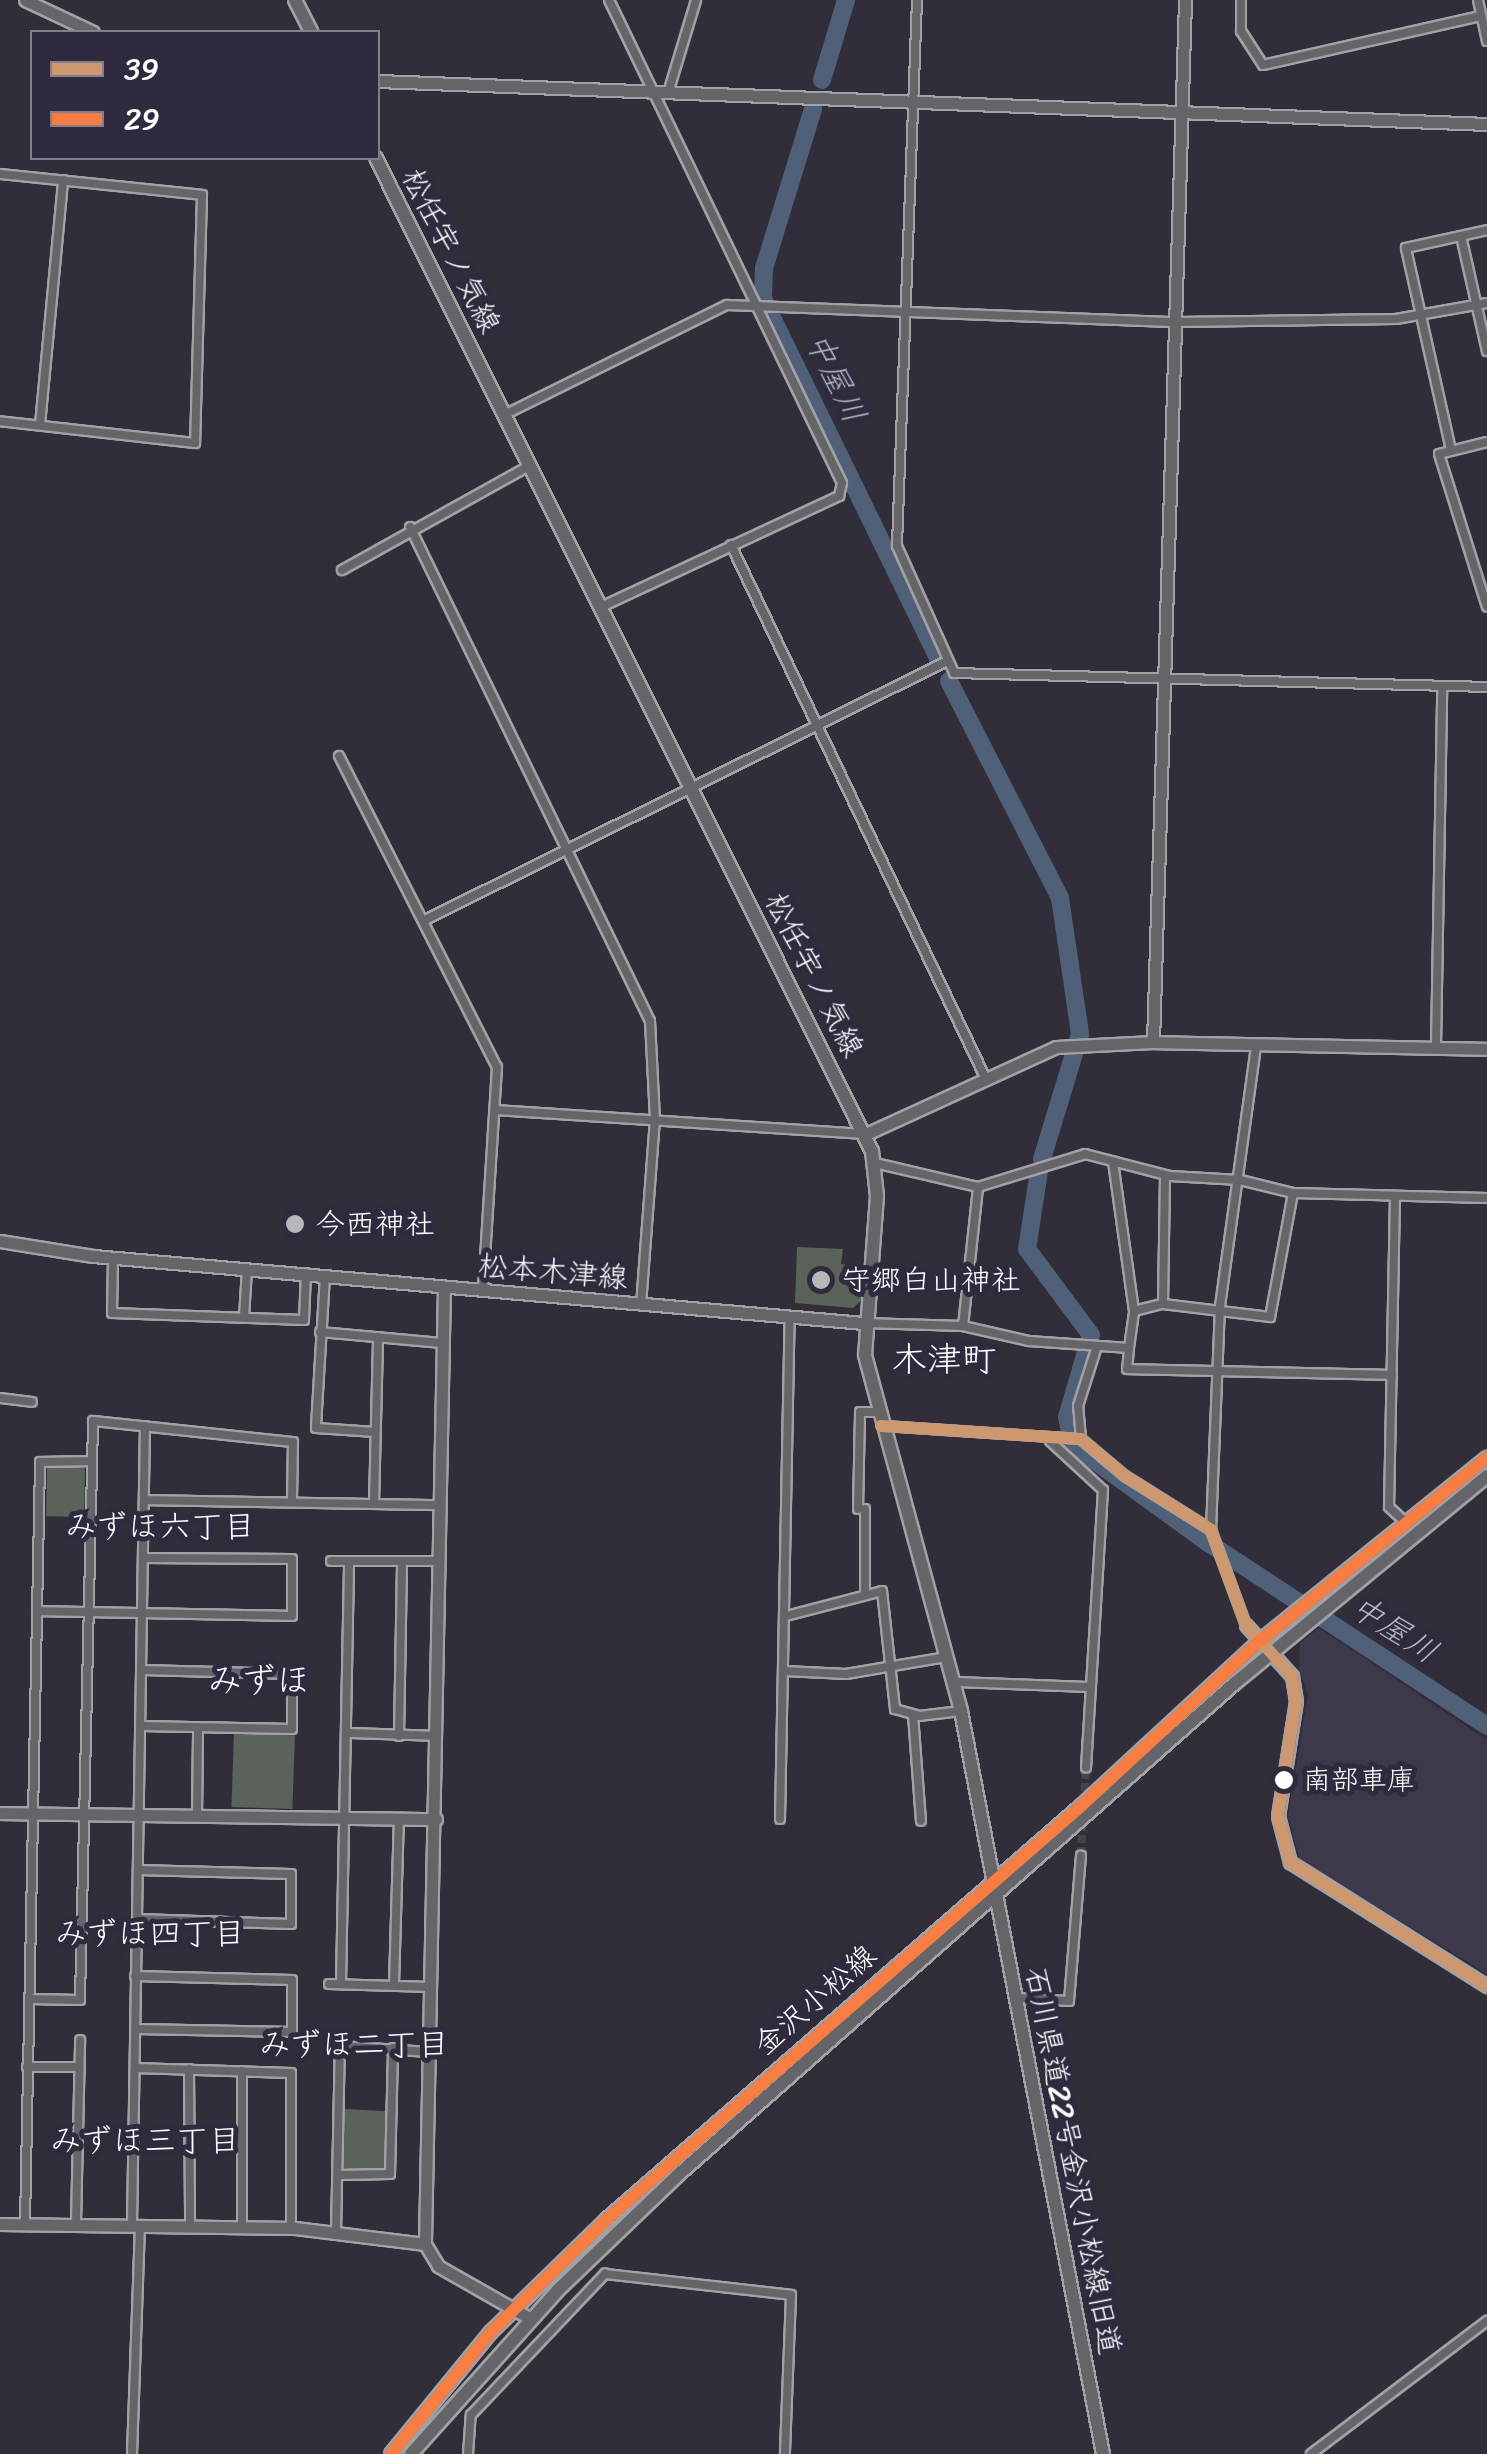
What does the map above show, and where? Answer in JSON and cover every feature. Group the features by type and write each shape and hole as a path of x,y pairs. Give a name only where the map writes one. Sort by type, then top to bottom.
{"main road":[{"path":"296,0 310,30"},
{"name":"松任宇ノ気線","path":"377,160 866,1134 875,1163 864,1322 879,1419 954,1682 992,1878"},
{"name":"金沢小松線","path":"391,2454 517,2309 606,2220 992,1878 1081,1806 1260,1640 1487,1458"},
{"name":"金沢小松線","path":"411,2454 532,2319 678,2174 1308,1621 1487,1476"},
{"name":"石川県道22号金沢小松線旧道","path":"992,1878 1104,2454"}],"street":[{"path":"24,0 89,30"},
{"path":"601,607 838,496 842,483 762,307 664,107 648,89 609,0"},
{"path":"664,107 696,0"},
{"path":"917,0 897,546 954,673 1487,687"},
{"path":"1153,1042 1185,0"},
{"path":"1241,0 1241,31 1263,64 1482,16"},
{"path":"1478,0 1487,41"},
{"path":"380,81 1487,124"},
{"path":"0,174 202,196 195,444 0,421"},
{"path":"40,425 63,180"},
{"path":"1451,450 1406,248 1487,230"},
{"path":"1460,236 1482,304 1487,351"},
{"path":"506,414 727,306 1177,322 1420,317 1482,304"},
{"path":"1487,442 1439,454 1484,581 1487,607"},
{"path":"342,570 410,528 529,466"},
{"path":"410,528 564,854 650,1021 654,1119 641,1304"},
{"path":"730,545 985,1076"},
{"path":"423,921 947,660"},
{"path":"1436,1046 1442,687"},
{"path":"339,756 497,1067 484,1290"},
{"path":"495,1110 866,1134 985,1076 1078,1044 1487,1049"},
{"path":"1211,1530 1221,1310 1256,1046"},
{"path":"875,1163 978,1186 1085,1154 1165,1175 1240,1180 1293,1194 1487,1198"},
{"path":"1113,1161 1134,1312 1127,1369 1392,1375"},
{"path":"1164,1304 1159,1234 1165,1175"},
{"path":"963,1326 978,1186"},
{"path":"1134,1312 1164,1304 1270,1317 1293,1194"},
{"path":"1395,1196 1389,1507 1406,1523"},
{"name":"松本木津線","path":"0,1241 112,1258 790,1320 864,1322"},
{"path":"112,1258 112,1312 304,1320 306,1273"},
{"path":"244,1316 247,1268"},
{"path":"325,1275 316,1428 375,1432"},
{"path":"444,1287 426,2244 438,2266 532,2319"},
{"path":"780,1819 786,1671 790,1320"},
{"path":"864,1322 963,1326 1090,1346 1129,1348"},
{"path":"320,1332 442,1343"},
{"path":"374,1504 378,1338"},
{"path":"1074,1439 1090,1346"},
{"path":"0,1398 32,1402"},
{"path":"866,1592 860,1412 879,1419 1048,1440 1074,1439 1124,1476 1211,1530 1222,1546 1246,1625 1292,1676 1296,1701 1278,1816 1290,1862 1487,1986"},
{"path":"80,2014 93,1421 294,1442 292,1502"},
{"path":"132,2454 135,1976 145,1426"},
{"path":"1048,1440 1103,1490 1086,1767"},
{"path":"24,2224 40,1462 90,1461"},
{"path":"145,1500 440,1505"},
{"path":"37,1611 292,1616 292,1559 144,1558"},
{"path":"330,1560 439,1561"},
{"path":"341,1984 349,1562"},
{"path":"399,1736 402,1562"},
{"path":"786,1616 866,1592 882,1591 887,1599 891,1700 913,1715 961,1712"},
{"path":"786,1671 846,1674 892,1663 946,1657"},
{"path":"142,1670 292,1674 292,1729 142,1726"},
{"path":"954,1682 1091,1688"},
{"path":"913,1715 921,1821"},
{"path":"197,1816 198,1730"},
{"path":"347,1733 438,1736"},
{"path":"0,1813 436,1819"},
{"path":"394,1984 398,1820"},
{"path":"1018,1998 1070,2001 1081,1855"},
{"path":"137,1920 292,1924 292,1874 138,1870"},
{"path":"135,1976 292,1980 292,2032 136,2030"},
{"path":"329,1984 431,1988"},
{"path":"29,1998 80,2000"},
{"path":"76,2223 80,2040"},
{"path":"336,2232 340,2046 430,2052"},
{"path":"340,2175 390,2174 393,2048"},
{"path":"27,2067 80,2068"},
{"path":"135,2068 291,2073 291,2228"},
{"path":"189,2069 190,2226"},
{"path":"242,2071 242,2226"},
{"path":"0,2224 291,2228 426,2244"},
{"path":"468,2454 470,2415 604,2274 792,2295 785,2454"},
{"path":"1311,2454 1487,2320"},
{"path":"521,2331 536,2343"}],"shaded area":[{"path":"797,1247 843,1249 841,1264 864,1268 861,1301 853,1308 795,1303"},
{"path":"47,1465 85,1466 84,1517 46,1516"},
{"path":"1319,1628 1487,1740 1487,1974 1300,1860 1288,1816 1308,1695 1299,1669 1300,1643"},
{"path":"234,1733 295,1735 292,1809 231,1807"},
{"path":"345,2109 387,2111 384,2171 342,2169"}],"waterway":[{"name":"中屋川","path":"822,80 846,0"},
{"name":"中屋川","path":"813,109 764,268 763,299 939,660"},
{"name":"中屋川","path":"949,681 1060,898 1080,1034 1042,1159"},
{"name":"中屋川","path":"1039,1171 1027,1249 1091,1335 1067,1417 1073,1445 1210,1544 1487,1726"}],"tunnel":[{"path":"1084,1803 1086,1767"},
{"path":"1081,1855 1083,1817"}],"transit line":[{"name":"39","path":"881,1426 1081,1439 1125,1476 1211,1530 1246,1625 1292,1676 1296,1701 1278,1816 1290,1862 1487,1986"},
{"name":"29","path":"391,2454 491,2332 606,2220 1081,1806 1260,1641 1487,1458"}],"place":[{"name":"今西神社","path":"295,1224"},
{"name":"守郷白山神社","path":"821,1280"},
{"name":"南部車庫","path":"1284,1780"}],"district":[{"name":"木津町","path":"944,1359"},
{"name":"みずほ六丁目","path":"160,1527"},
{"name":"みずほ","path":"259,1680"},
{"name":"みずほ四丁目","path":"150,1934"},
{"name":"みずほ二丁目","path":"354,2045"},
{"name":"みずほ三丁目","path":"145,2141"}]}
